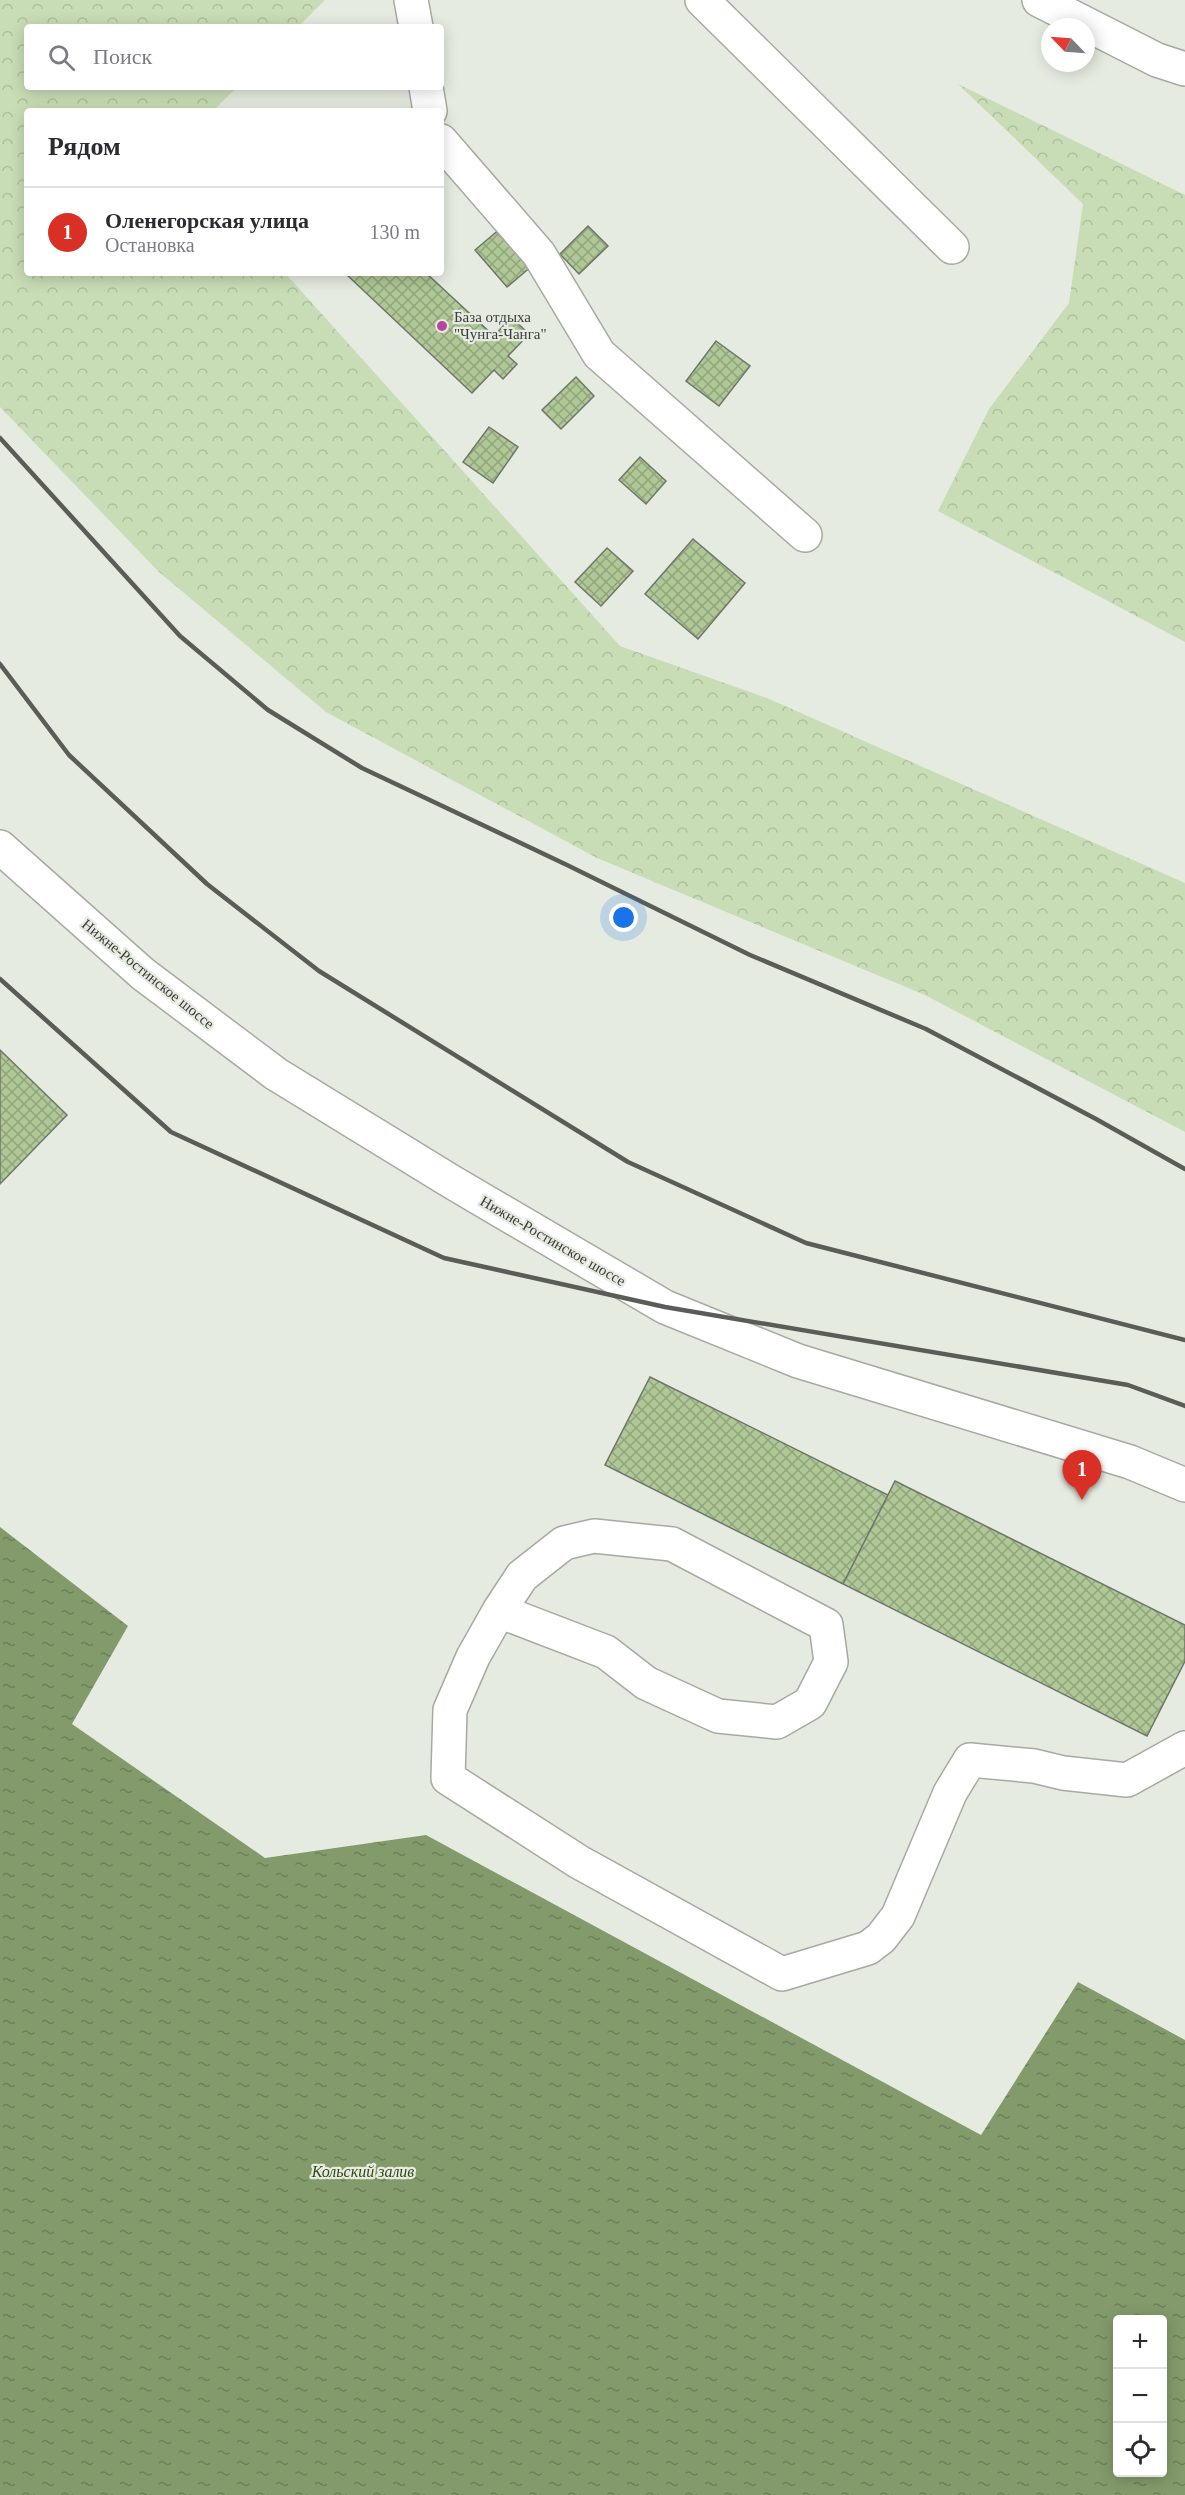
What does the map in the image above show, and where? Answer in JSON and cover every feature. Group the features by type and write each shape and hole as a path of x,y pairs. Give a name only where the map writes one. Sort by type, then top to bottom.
{"street":[{"path":"411,0 415,24"},
{"path":"702,0 952,247"},
{"path":"1039,0 1157,60 1185,69"},
{"path":"426,90 430,108"},
{"path":"444,144 539,254 598,354 805,535"},
{"name":"Нижне-Ростинское шоссе","path":"0,847 143,974 276,1074 452,1182 665,1307 798,1361 1130,1462 1185,1485"},
{"path":"499,1611 606,1652 646,1683 718,1716 777,1722 810,1702 831,1662 826,1625 672,1544 594,1536 564,1543 522,1576 499,1611 472,1657 450,1710 448,1778 579,1862 782,1974 868,1948 881,1938 898,1916 950,1793 970,1760 1034,1766 1063,1773 1127,1780 1185,1748"}],"green space":[{"path":"0,0 325,0 301,24 24,24 24,90 234,90 216,108 24,108 24,276 288,276 620,646 767,698 1185,883 1185,1132 925,995 597,858 326,712 159,572 0,407"},
{"path":"958,84 1185,195 1185,642 938,511 989,409 1069,303 1083,204"}],"water":[{"name":"Кольский залив","path":"0,1527 128,1626 72,1724 265,1858 426,1835 981,2135 1078,1982 1185,2040 1185,2495 0,2495"}],"building":[{"path":"588,226 608,246 579,274 560,254"},
{"path":"501,228 533,265 507,287 475,250"},
{"name":"База отдыха \"Чунга-Чанга\"","path":"348,276 429,276 494,336 511,317 529,334 508,356 517,364 503,379 494,370 472,393"},
{"path":"716,341 750,366 719,406 686,381"},
{"path":"576,377 594,396 561,429 542,410"},
{"path":"489,427 518,447 493,483 463,462"},
{"path":"640,457 666,481 646,504 619,480"},
{"path":"693,539 745,583 698,639 645,594"},
{"path":"607,548 633,571 601,606 575,582"},
{"path":"0,1050 67,1115 0,1184"},
{"path":"650,1377 888,1495 843,1584 605,1465"},
{"path":"895,1481 1185,1625 1185,1661 1147,1736 843,1584"}],"railway":[{"path":"0,438 180,636 268,710 362,768 750,955 926,1029 1185,1169"},
{"path":"0,664 69,755 207,884 319,971 628,1162 806,1243 1185,1340"},
{"path":"0,979 171,1132 444,1258 665,1307 1128,1385 1185,1406"}],"place":[{"name":"База отдыха \"Чунга-Чанга\"","path":"442,326"},
{"name":"Оленегорская улица","path":"1082,1500"}]}
